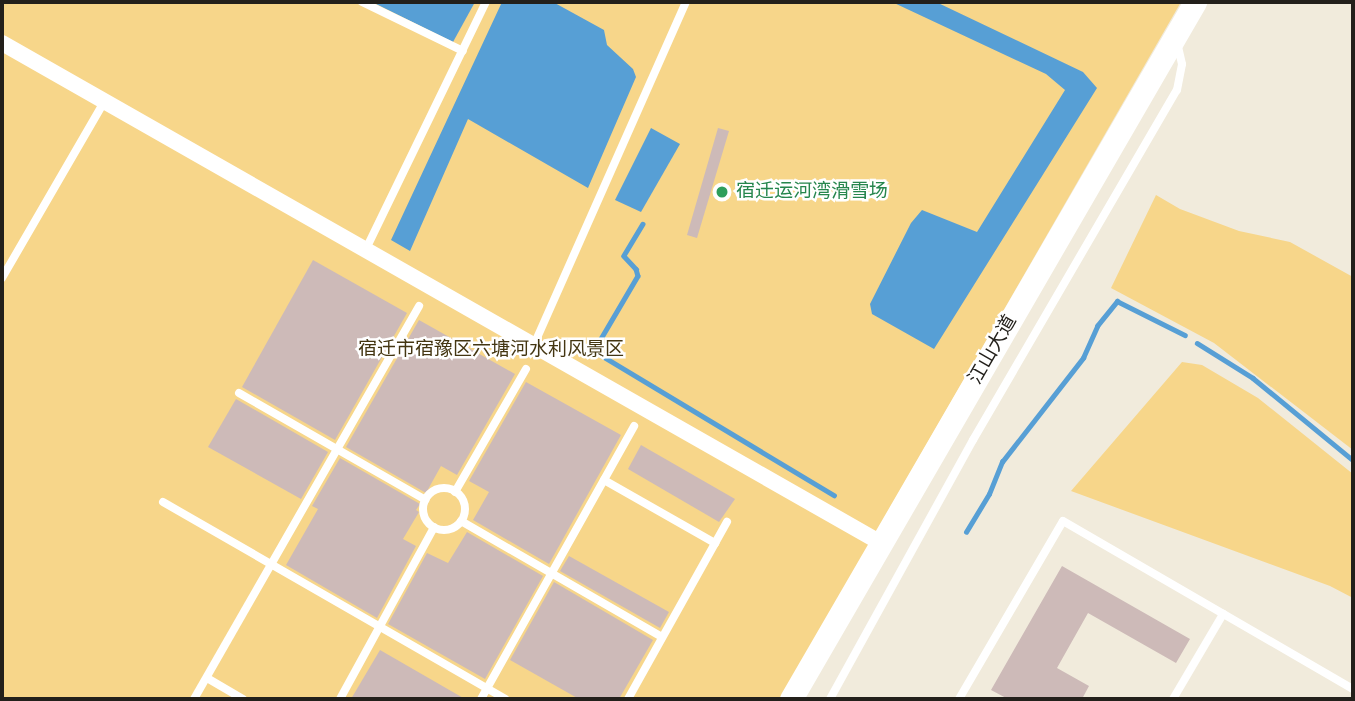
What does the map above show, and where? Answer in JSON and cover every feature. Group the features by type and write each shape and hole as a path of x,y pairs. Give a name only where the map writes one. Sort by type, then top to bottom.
{"main road":[{"name":"江山大道","path":"791,699 1195,2"}],"street":[{"path":"2,43 881,543"}],"lane":[{"path":"362,2 463,51"},
{"path":"365,251 485,2"},
{"path":"533,347 686,2"},
{"path":"830,699 973,440 1177,90 1182,64 1176,36"},
{"path":"2,278 104,102"},
{"path":"194,699 419,306"},
{"path":"455,492 526,369"},
{"path":"239,393 426,500"},
{"path":"481,699 634,426"},
{"path":"604,480 715,543"},
{"path":"439,489 455,492 465,505 461,521 447,530 434,527 425,517 426,500 439,489"},
{"path":"163,502 505,699"},
{"path":"461,521 662,637"},
{"path":"628,699 727,522"},
{"path":"960,699 1063,522 1353,689"},
{"path":"340,699 434,527"},
{"path":"1173,699 1223,614"},
{"path":"206,678 243,699"}],"green space":[{"name":"宿迁市宿豫区六塘河水利风景区","path":"2,2 1181,2 780,699 2,699"},
{"path":"1156,195 1180,209 1239,231 1290,242 1353,277 1353,450 1214,343 1111,288"},
{"path":"1182,362 1202,365 1258,398 1353,474 1353,598 1330,586 1071,491"}],"water":[{"path":"372,2 475,2 453,42"},
{"path":"502,2 553,2 604,30 607,45 633,69 636,77 588,188 468,119 410,251 391,240"},
{"path":"892,2 936,2 1083,72 1097,88 934,349 872,314 870,304 911,223 922,210 977,232 1065,90 1046,74"},
{"path":"651,128 680,144 641,212 615,200"}],"building":[{"path":"718,128 729,131 697,238 687,235"},
{"path":"313,260 407,313 335,440 242,387"},
{"path":"419,320 515,374 457,475 441,466 426,493 346,447"},
{"path":"526,382 621,435 549,564 473,520 489,492 469,481"},
{"path":"236,399 328,452 301,499 208,447"},
{"path":"641,445 735,499 719,522 628,469"},
{"path":"340,458 420,504 416,510 419,512 403,539 416,546 377,618 286,565 318,509 312,506"},
{"path":"467,532 543,576 485,679 388,624 427,553 448,563"},
{"path":"569,556 669,612 660,628 560,571"},
{"path":"1062,566 1190,639 1176,663 1088,613 1057,668 1089,686 1082,699 1008,699 991,690"},
{"path":"554,582 653,640 619,699 579,699 510,660"},
{"path":"380,650 465,699 351,699"}],"waterway":[{"path":"643,224 624,256 636,269 638,276 594,351 834,495"},
{"path":"966,532 989,494 1002,462 1083,358 1097,326 1117,301 1185,335"},
{"path":"1197,343 1253,378 1353,460"}],"place":[{"name":"宿迁运河湾滑雪场","path":"722,192"}]}
